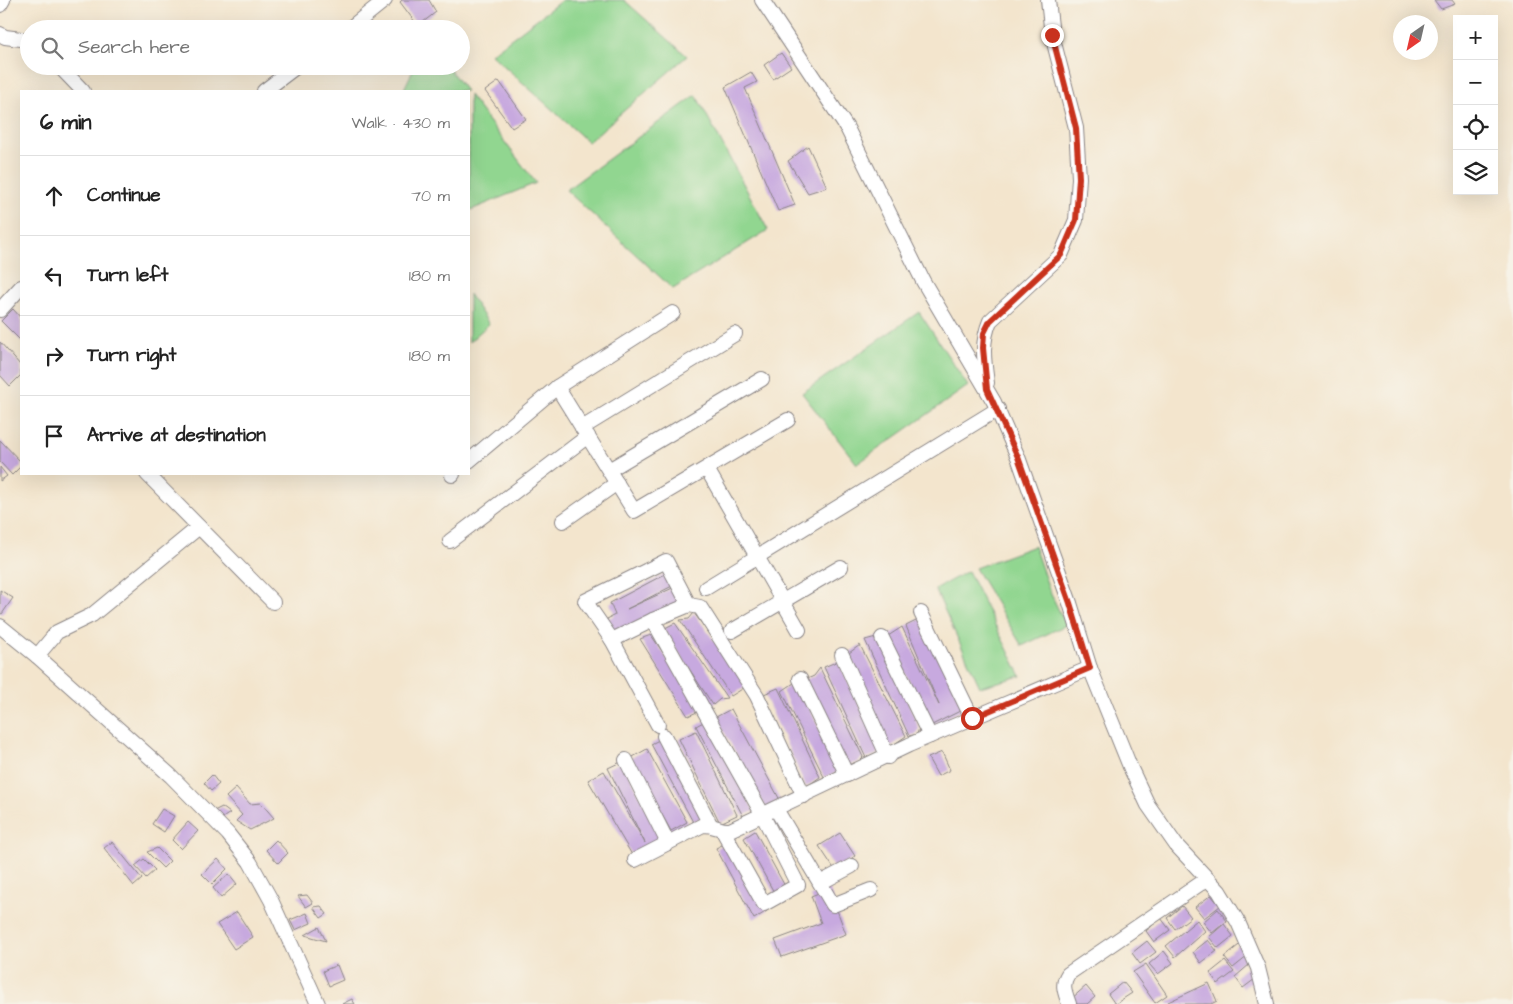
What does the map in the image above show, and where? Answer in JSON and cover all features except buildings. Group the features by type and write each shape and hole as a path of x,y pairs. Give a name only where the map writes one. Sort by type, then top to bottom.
{"street":[{"path":"0,5 3,0"},
{"path":"361,20 385,0"},
{"path":"762,0 847,128 923,281 998,409 1018,457 1070,603 1090,668 1148,805 1176,846 1220,891 1240,928 1258,968 1267,1004"},
{"path":"987,389 983,348 984,333 990,321 1061,255 1076,220 1079,178 1076,128 1052,35 1048,0"},
{"path":"0,34 5,37 20,39"},
{"path":"68,75 82,90"},
{"path":"265,90 285,75"},
{"path":"0,310 20,289"},
{"path":"470,460 556,387 673,313"},
{"path":"450,541 585,432 734,334"},
{"path":"609,470 762,379"},
{"path":"556,387 634,511 707,470 788,420"},
{"path":"706,588 998,409"},
{"path":"707,470 800,630"},
{"path":"148,475 273,602"},
{"path":"564,521 617,483"},
{"path":"37,656 57,632 92,615 199,527"},
{"path":"653,620 764,818 798,885 764,904 723,831 710,824 612,640 585,601 666,562 689,605"},
{"path":"732,631 841,567"},
{"path":"612,640 689,605 700,607 757,696 804,796"},
{"path":"921,613 972,718"},
{"path":"0,626 37,656 171,776 228,834 250,862 271,900 318,1004"},
{"path":"882,638 930,736"},
{"path":"842,655 888,757"},
{"path":"723,831 764,818 776,809 930,736 1090,668"},
{"path":"800,679 848,775"},
{"path":"626,760 668,843"},
{"path":"776,809 833,905 871,890"},
{"path":"635,860 703,825 710,824"},
{"path":"820,883 852,866"},
{"path":"1068,1004 1063,990 1064,980 1068,974 1207,879"}],"green space":[{"path":"562,0 624,0 687,56 588,142 491,54"},
{"path":"411,75 454,75 465,90 403,90"},
{"path":"696,95 768,230 673,289 566,190"},
{"path":"470,96 536,183 471,210 470,208"},
{"path":"470,296 489,324 470,341"},
{"path":"919,312 968,386 857,464 802,393"},
{"path":"1034,546 1050,592 1066,625 1022,646 975,568"},
{"path":"968,571 1021,676 980,687 935,589"}],"route":[{"path":"972,718 1090,668 1070,603 1018,457 987,389 983,348 984,333 990,321 1061,255 1070,238 1076,220 1079,178 1076,128 1052,35"}]}
